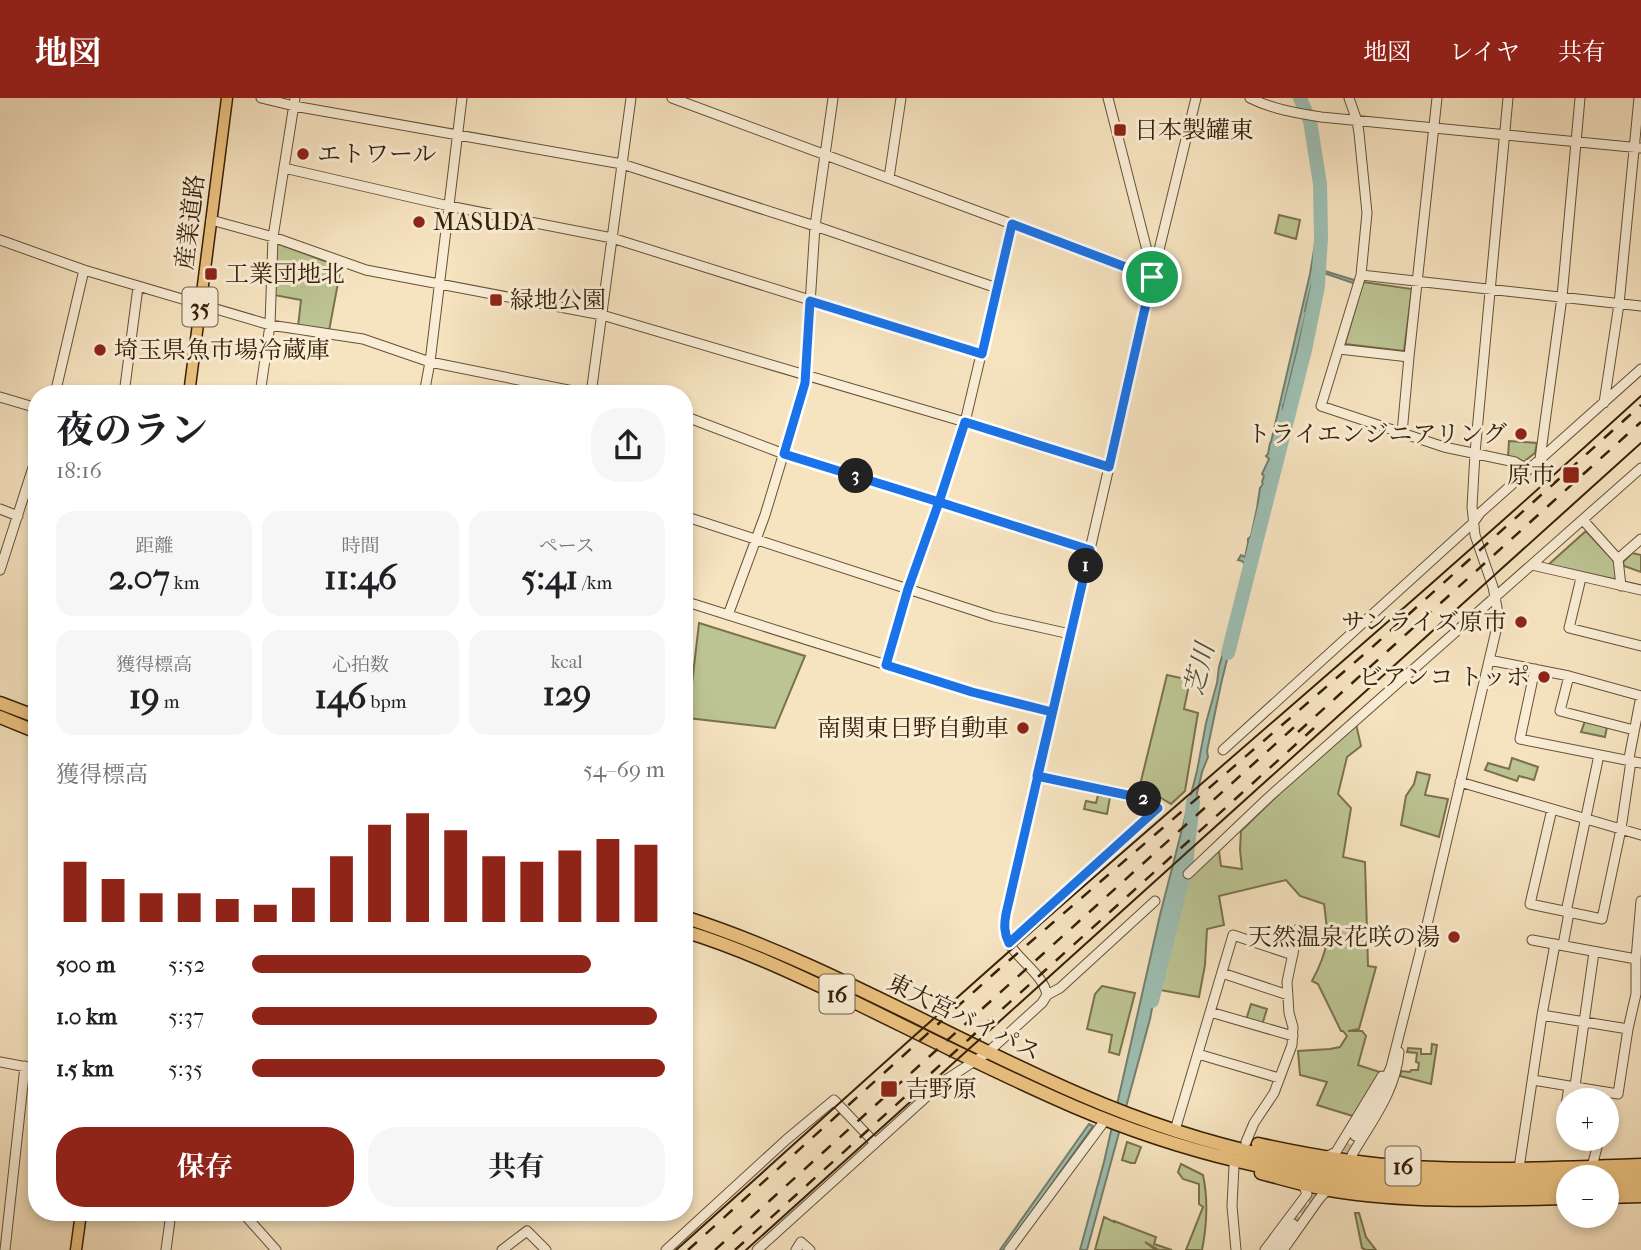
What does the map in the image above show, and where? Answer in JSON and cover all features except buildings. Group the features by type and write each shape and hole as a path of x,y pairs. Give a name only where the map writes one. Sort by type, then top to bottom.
{"highway":[{"path":"0,703 28,714"},
{"path":"0,718 28,729"},
{"name":"東大宮バイパス","path":"693,920 761,945 818,970 1107,1113"},
{"name":"東大宮バイパス","path":"693,934 778,967 1031,1087 1130,1122 1183,1137 1282,1159 1362,1172 1447,1179 1556,1178"},
{"name":"東大宮バイパス","path":"1130,1122 1183,1137 1242,1162 1323,1178 1447,1189 1556,1187"},
{"name":"東大宮バイパス","path":"1183,1137 1209,1136 1326,1157 1411,1167 1556,1167"},
{"name":"東大宮バイパス","path":"1183,1137 1234,1166 1328,1189 1420,1198 1556,1198"},
{"name":"東大宮バイパス","path":"1619,1166 1641,1166"},
{"name":"東大宮バイパス","path":"1619,1177 1641,1176"},
{"path":"1619,1186 1641,1186"},
{"path":"1619,1197 1641,1196"}],"main road":[{"name":"産業道路","path":"190,385 227,98"},
{"path":"76,1250 80,1221"}],"street":[{"path":"261,98 622,163 997,288"},
{"path":"426,385 462,98"},
{"path":"590,385 631,98"},
{"path":"672,98 1152,277"},
{"path":"728,615 756,539 805,383 815,226 832,98"},
{"path":"889,178 901,98"},
{"path":"1047,995 1045,985 1009,943 1004,925 1152,277 1108,98"},
{"path":"1149,258 1158,254 1196,98"},
{"path":"1250,98 1294,113 1321,117 1638,148"},
{"path":"1349,98 1357,121 1367,213 1360,275 1321,406 1444,447 1514,462 1528,470"},
{"path":"1402,433 1437,98"},
{"path":"1356,1136 1391,1067 1499,618 1496,598 1475,535 1472,507 1508,98"},
{"path":"1540,459 1562,297 1580,98"},
{"path":"1604,403 1638,148 1639,98"},
{"path":"261,385 270,325 273,237 295,102"},
{"path":"284,168 612,238 982,354"},
{"path":"211,219 273,237 366,271 602,315 1109,467"},
{"path":"886,665 908,589 965,422 1012,224"},
{"path":"0,240 84,270 270,325 363,339 430,362 544,385"},
{"path":"57,385 84,270"},
{"path":"1360,275 1641,306"},
{"path":"125,385 138,286"},
{"path":"1339,349 1409,356"},
{"path":"1223,750 1641,369"},
{"path":"0,397 28,405"},
{"path":"693,419 784,454 1090,550"},
{"path":"1188,874 1269,797 1641,468"},
{"path":"0,570 28,484"},
{"path":"0,509 18,516"},
{"path":"693,519 994,617 1070,634"},
{"path":"1583,520 1618,559 1622,586"},
{"path":"1618,559 1641,539"},
{"path":"1532,565 1641,590"},
{"path":"1581,578 1569,628 1641,646"},
{"path":"693,604 972,692 1052,712"},
{"path":"1489,660 1569,676 1641,696 1629,758 1621,829 1602,919 1530,904 1552,808"},
{"path":"1535,669 1520,739 1641,763"},
{"path":"1569,676 1560,711 1634,730"},
{"path":"1519,1168 1542,1015 1568,912 1599,755"},
{"path":"1009,943 1158,808 1146,799 1037,776"},
{"path":"1460,782 1641,835"},
{"path":"758,1250 944,1081 986,1053 1042,1003 1047,995 1060,988 1155,901"},
{"path":"1533,1080 1618,1094 1628,1029 1639,994 1636,958 1641,906"},
{"path":"1246,1142 1254,1123 1274,1093 1292,1045 1293,1027 1289,1013 1287,982 1298,929"},
{"path":"1183,1137 1198,1054 1233,936 1293,955"},
{"path":"1532,940 1636,958"},
{"path":"1572,1086 1594,952"},
{"path":"1222,974 1288,995"},
{"path":"1210,1012 1293,1036"},
{"path":"1542,1015 1628,1029"},
{"path":"1326,1157 1336,1152 1377,1085 1388,1066 1401,1029"},
{"path":"1354,1161 1352,1155 1385,1099 1395,1076 1401,1029"},
{"path":"1198,1054 1279,1078"},
{"path":"0,1062 28,1067"},
{"path":"5,1250 25,1066"},
{"path":"673,1248 786,1140 834,1100 875,1143"},
{"path":"1009,1250 1107,1113"},
{"path":"1234,1166 1236,1250"},
{"path":"1265,1250 1307,1194 1303,1184"},
{"path":"1283,1250 1328,1189"},
{"path":"166,1250 170,1221"},
{"path":"250,1221 276,1250"},
{"path":"1275,1250 1293,1224"},
{"path":"502,1250 527,1231 546,1250"},
{"path":"796,1250 800,1242 810,1250"}],"green space":[{"path":"1279,215 1300,220 1296,239 1275,233"},
{"path":"279,244 341,267 329,331 298,327 301,300 274,295 275,247"},
{"path":"1363,282 1412,289 1404,351 1345,344"},
{"path":"1509,441 1537,443 1535,453 1522,463 1508,457"},
{"path":"1586,531 1614,561 1618,578 1616,581 1548,565"},
{"path":"1632,553 1641,555 1641,572 1624,566 1623,562"},
{"path":"699,623 805,656 775,728 693,719 693,675"},
{"path":"1167,675 1190,680 1184,709 1198,713 1185,791 1171,804 1140,785"},
{"path":"1585,721 1607,727 1605,737 1581,732"},
{"path":"1356,724 1361,746 1347,757 1338,794 1351,808 1343,857 1365,862 1368,966 1376,967 1359,1029 1348,1031 1362,1031 1366,1036 1358,1065 1383,1073 1356,1117 1317,1105 1327,1082 1300,1075 1298,1051 1340,1047 1347,1036 1341,1031 1318,984 1312,981 1326,944 1324,904 1300,896 1286,880 1219,896 1224,925 1207,929 1205,965 1199,997 1160,990 1189,868 1219,851 1221,866 1242,869 1241,831"},
{"path":"1512,758 1538,767 1534,780 1519,776 1517,781 1485,770 1488,763 1509,769"},
{"path":"1417,772 1430,775 1425,795 1448,799 1439,837 1401,825 1406,796 1414,784"},
{"path":"1098,795 1110,797 1107,814 1084,809 1086,801 1096,803"},
{"path":"1102,986 1135,993 1119,1055 1109,1052 1112,1035 1087,1029 1095,994"},
{"path":"1251,1004 1267,1009 1262,1025 1246,1020"},
{"path":"1432,1044 1437,1045 1431,1084 1400,1076 1401,1071 1418,1070 1417,1053 1407,1052 1408,1048 1421,1049 1421,1054 1431,1054"},
{"path":"1127,1142 1141,1147 1135,1163 1122,1160"},
{"path":"1181,1164 1203,1175 1206,1212 1202,1250 1186,1250 1203,1207 1199,1204 1199,1184 1183,1179 1178,1172"},
{"path":"1355,1213 1359,1213 1366,1237 1376,1250 1362,1248"},
{"path":"1104,1217 1156,1237 1154,1244 1172,1250 1159,1250 1145,1242 1156,1250 1095,1250"}],"water":[{"path":"1300,98 1304,98 1317,140 1324,182 1324,224 1315,268 1357,281 1356,284 1315,270 1284,404 1291,406 1288,411 1283,406 1274,463 1253,536 1250,562 1221,684 1208,757 1202,772 1174,891 1150,1019 1087,1250 1080,1250 1104,1162 1160,915 1233,618 1245,564 1238,560 1241,555 1245,557 1251,536 1263,484 1262,474 1269,459 1266,456 1317,244 1320,188 1317,151 1308,115"},
{"path":"1089,1124 1093,1126 1005,1250 1000,1250"}],"waterway":[{"name":"芝川","path":"1228,653 1305,350 1318,286 1320,184 1310,121 1300,98"},
{"name":"芝川","path":"1152,1001 1186,865 1193,802"}],"tunnel":[{"path":"1338,1163 1355,1136"},
{"path":"1293,1224 1321,1185"}],"tram line":[{"path":"676,1250 992,966 1416,597 1641,396"},
{"path":"746,1250 1641,443"}],"railway":[{"path":"688,1250 998,970 1369,650 1641,405"},
{"path":"1298,732 1641,422"},
{"path":"715,1250 1302,720"},
{"path":"735,1250 1314,728"}],"place":[{"name":"日本製罐東","path":"1120,130"},
{"name":"エトワール","path":"303,154"},
{"name":"MASUDA","path":"419,222"},
{"name":"工業団地北","path":"211,274"},
{"name":"緑地公園","path":"496,300"},
{"name":"埼玉県魚市場冷蔵庫","path":"100,350"},
{"name":"トライエンジニアリング","path":"1521,434"},
{"name":"原市","path":"1571,475"},
{"name":"サンライズ原市","path":"1521,622"},
{"name":"ビアンコ トッポ","path":"1544,677"},
{"name":"南関東日野自動車","path":"1023,728"},
{"name":"天然温泉花咲の湯","path":"1454,937"},
{"name":"吉野原","path":"889,1089"}],"route":[{"path":"1152,277 1012,224 982,354 810,301 805,383 784,454 939,502 908,589 886,665 972,692 1052,712 1037,776 1146,799 1158,808 1009,943 1004,925 1006,914 1052,712 1090,550 939,502 965,422 1109,467 1152,277"}]}
